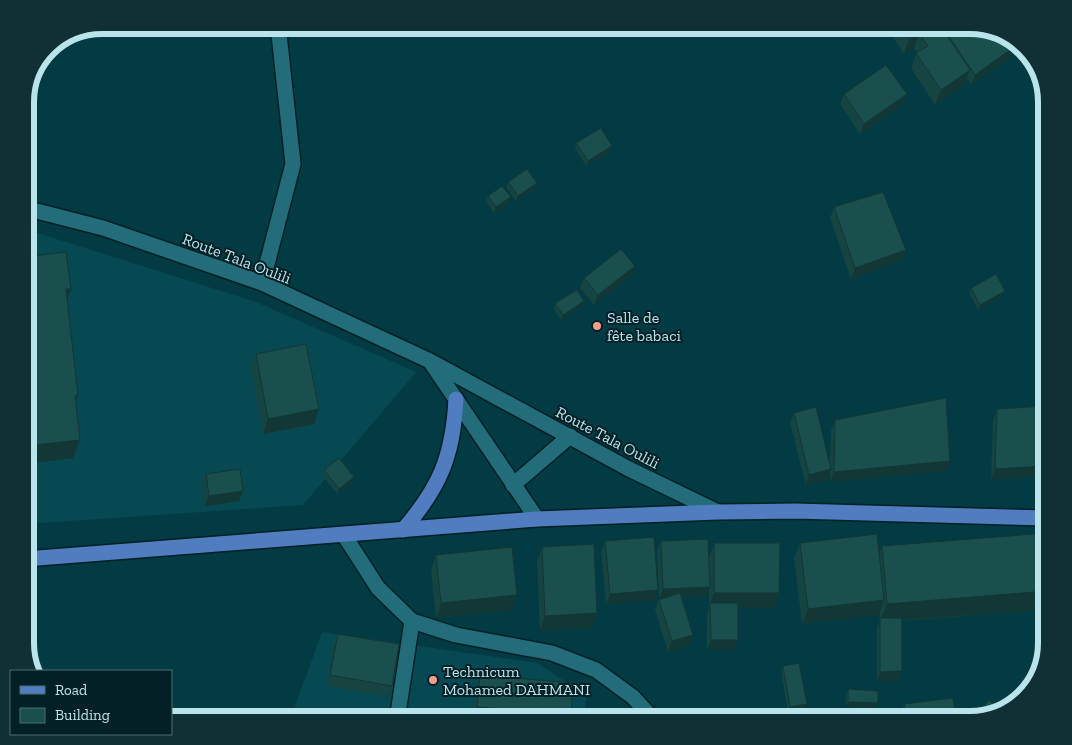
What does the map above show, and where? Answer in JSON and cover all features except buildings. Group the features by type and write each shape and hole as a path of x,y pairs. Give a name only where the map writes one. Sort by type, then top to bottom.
{"main road":[{"path":"403,530 422,508 437,484 448,456 454,428 456,399"},
{"path":"34,557 537,519 718,512 804,511 1038,518"}],"street":[{"path":"262,283 293,164 279,34"},
{"name":"Route Tala Oulili","path":"34,210 103,228 262,283 430,361 629,469 718,512"},
{"path":"430,361 537,519"},
{"path":"513,486 570,436"},
{"path":"344,535 378,588 412,621 456,635 552,653 596,670 633,698 645,711"},
{"path":"398,711 412,621"}],"shaded area":[{"path":"34,232 256,302 416,372 303,505 34,523"},
{"name":"Technicum Mohamed DAHMANI","path":"322,632 538,663 586,696 585,711 293,711"}],"place":[{"name":"Salle de fête babaci","path":"597,326"},
{"name":"Technicum Mohamed DAHMANI","path":"433,680"}]}
